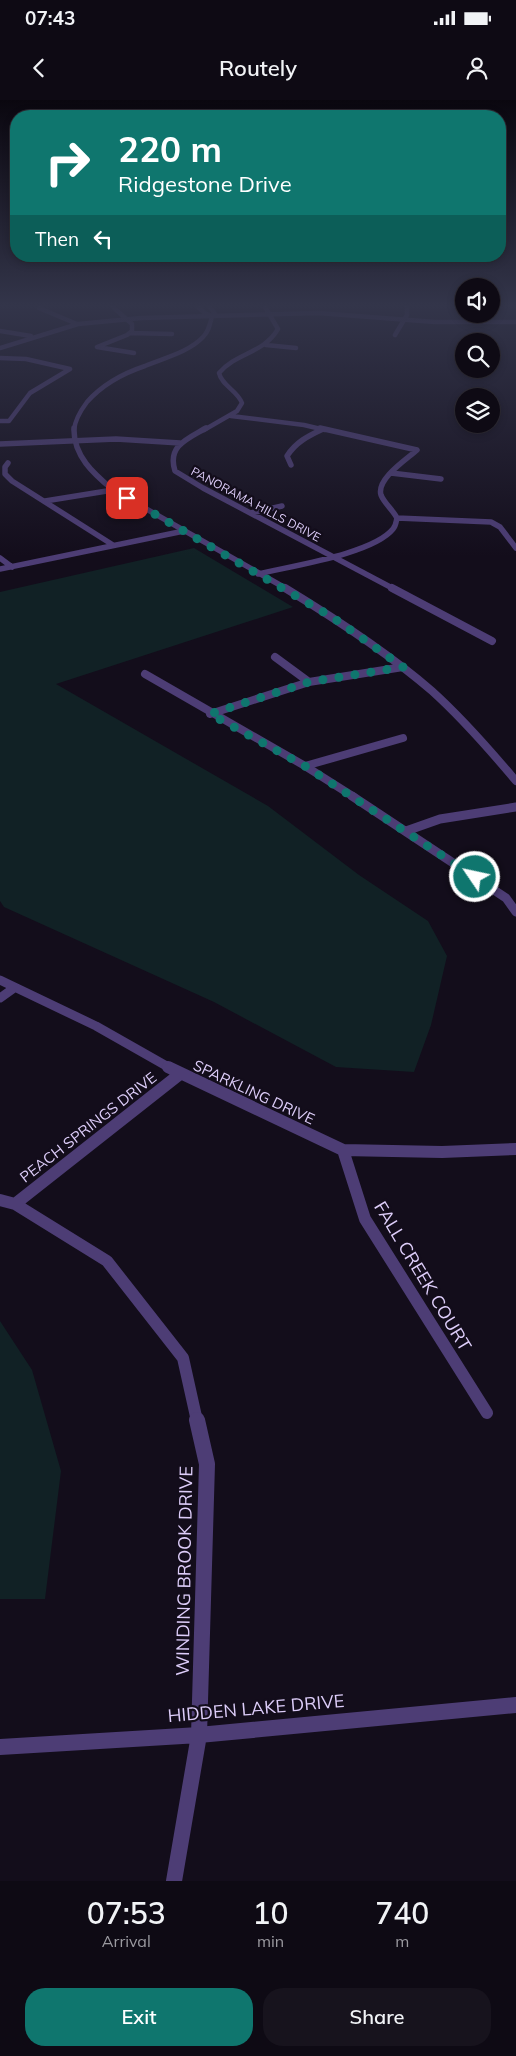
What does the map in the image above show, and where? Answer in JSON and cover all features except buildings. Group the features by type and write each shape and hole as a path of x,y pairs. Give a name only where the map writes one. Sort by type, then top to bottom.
{"street":[{"path":"0,421 9,421 33,390"},
{"path":"101,390 82,408 76,420 73,440 90,470 113,490 332,617 403,667 484,744 516,781"},
{"path":"0,444 140,439 180,443 237,411 242,403 241,398 232,390"},
{"path":"231,416 281,421 418,450 382,482 380,490 382,497 397,518 394,528 380,540 331,556 258,574"},
{"path":"291,465 288,456 292,448 304,438 323,429"},
{"name":"PANORAMA HILLS DRIVE","path":"180,443 174,453 172,462 175,471 203,488 492,641"},
{"path":"8,463 5,467 5,474 9,482 45,501 112,545"},
{"path":"391,473 441,479"},
{"path":"45,501 113,490"},
{"path":"251,513 282,506"},
{"path":"397,518 491,522 500,527 516,548"},
{"path":"0,569 184,531"},
{"path":"0,558 12,567"},
{"path":"275,656 309,682"},
{"path":"210,714 309,682 403,667"},
{"path":"145,674 210,714 305,766 406,830 423,844 506,898 516,912"},
{"path":"305,766 403,738"},
{"path":"406,830 440,819 516,807"},
{"name":"SPARKLING DRIVE","path":"0,980 96,1026 180,1074 343,1150 442,1152 516,1149"},
{"path":"0,998 14,988"},
{"name":"PEACH SPRINGS DRIVE","path":"15,1204 180,1074"},
{"name":"FALL CREEK COURT","path":"343,1150 364,1219 487,1413"},
{"name":"WINDING BROOK DRIVE","path":"0,1200 15,1204 107,1261 183,1358 207,1464 199,1735 174,1881"},
{"name":"HIDDEN LAKE DRIVE","path":"0,1747 199,1735 516,1705"}],"shaded area":[{"path":"194,548 293,607 56,684 268,806 359,875 428,921 447,956 431,1025 414,1072 336,1067 214,1002 4,907 0,901 0,592"},
{"path":"0,1321 32,1370 61,1471 45,1599 0,1599"}],"route":[{"path":"127,498 332,617 403,667 309,682 210,714 305,766 406,830 423,844 475,877"}]}
